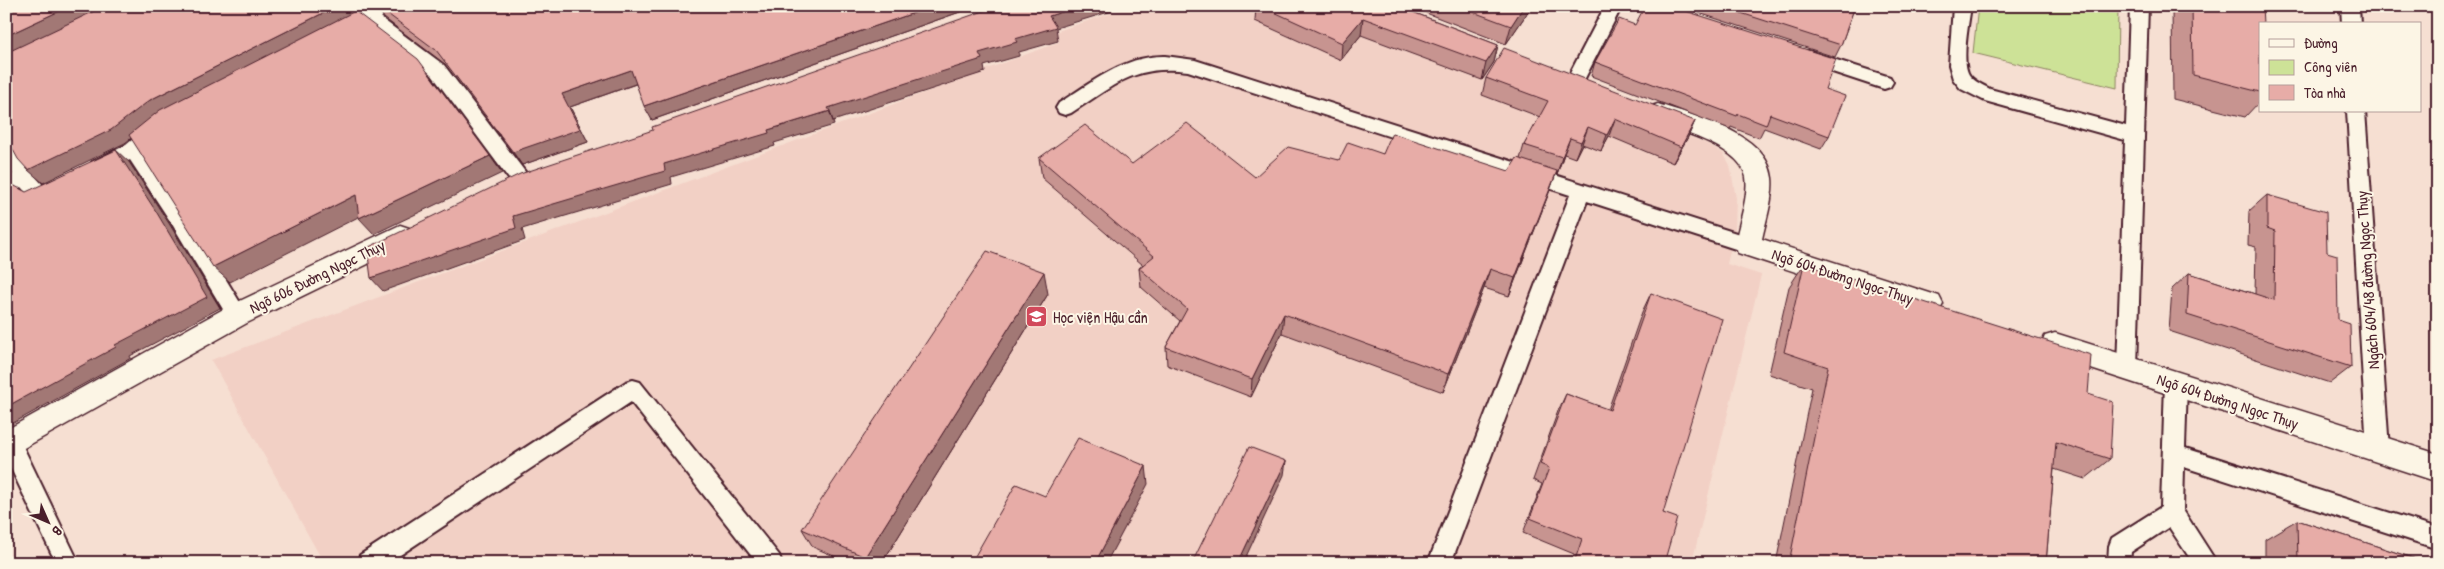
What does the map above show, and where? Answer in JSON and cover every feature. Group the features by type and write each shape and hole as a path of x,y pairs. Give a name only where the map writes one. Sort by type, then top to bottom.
{"street":[{"path":"1638,106 1728,140 1750,155 1759,176 1748,245"},
{"name":"Ngõ 606 Đường Ngọc Thụy","path":"8,444 237,315 422,225"},
{"name":"Ngõ 604 Đường Ngọc Thụy","path":"1748,245 1956,313"},
{"name":"Ngõ 604 Đường Ngọc Thụy","path":"2032,337 2438,468"}],"lane":[{"path":"326,40 370,18 385,6"},
{"path":"1575,81 1614,6"},
{"path":"1962,6 1957,69 1962,80 1972,88 1985,94 2134,135"},
{"path":"2127,368 2139,6"},
{"path":"2350,6 2351,22"},
{"path":"370,18 438,70 519,179"},
{"path":"1791,52 1884,82"},
{"path":"1065,108 1111,79 1136,67 1161,62 1189,65 1748,245"},
{"name":"Ngách 604/48 đường Ngọc Thụy","path":"2356,112 2378,449"},
{"path":"6,144 24,176 40,195 133,150 170,120"},
{"path":"133,150 179,219 237,315"},
{"path":"6,186 24,176"},
{"path":"1439,563 1581,191"},
{"path":"2176,383 2172,512 2206,563"},
{"path":"368,563 633,389 771,563"},
{"path":"8,444 68,563"},
{"path":"2174,454 2438,539"},
{"path":"2119,563 2120,546 2172,512"}],"shaded area":[{"name":"Học viện Hậu cần","path":"1132,6 1343,6 1706,143 1723,153 1730,165 1736,198 1735,230 1727,264 1761,275 1692,563 313,563 321,558 211,360 1059,42 1055,32"}],"green space":[{"path":"1978,6 2118,6 2117,88 1973,53"}],"building":[{"path":"6,6 70,6 6,36"},
{"path":"105,6 337,6 150,100 111,130 28,170 18,159 6,137 6,53"},
{"path":"377,6 934,6 644,106 631,70 562,94 580,129 513,152 436,50"},
{"path":"998,6 1081,6 1049,16 1056,27 1015,39 1017,42 979,53 982,59 828,108 830,111 768,130 769,133 664,164 665,171 513,216 516,228 371,278 367,248 520,174 653,130 652,127"},
{"path":"1261,6 1397,6 1498,45 1486,63 1363,18 1342,43"},
{"path":"1457,6 1524,6 1511,26"},
{"path":"1645,6 1670,6 1836,59 1825,89 1845,96 1829,136 1770,114 1766,125 1738,114 1737,116 1595,62 1619,19 1635,25"},
{"path":"1719,6 1855,6 1841,45"},
{"path":"2192,6 2262,6 2263,22 2259,22 2259,92 2193,75"},
{"path":"355,11 418,59 490,156 359,218 356,195 213,267 129,135 160,110"},
{"path":"1504,48 1695,121 1681,147 1615,119 1607,135 1588,127 1581,142 1570,138 1562,157 1524,145 1548,101 1486,78"},
{"path":"1187,123 1255,177 1288,147 1339,160 1348,142 1383,154 1392,133 1509,171 1517,158 1557,171 1515,278 1490,269 1448,374 1284,314 1252,379 1166,347 1187,309 1139,268 1154,256 1039,158 1085,125 1132,164"},
{"path":"116,150 157,213 207,297 115,345 116,347 6,407 6,188 13,185 26,192"},
{"path":"2267,195 2326,212 2327,252 2337,255 2338,320 2350,324 2351,367 2187,315 2189,273 2274,300 2275,231 2267,228"},
{"path":"987,251 1044,272 865,557 802,529"},
{"path":"1804,264 2091,355 2088,394 2113,402 2110,459 2056,442 2046,563 1789,563 1828,367 1784,352"},
{"path":"1651,293 1722,319 1663,513 1677,518 1664,563 1574,563 1582,539 1530,518 1549,468 1540,464 1566,394 1610,410"},
{"path":"1078,438 1146,466 1095,563 971,563 1016,484 1045,496"},
{"path":"1249,447 1286,461 1238,563 1192,563"},
{"path":"2297,520 2428,563 2298,563"}],"place":[{"name":"Học viện Hậu cần","path":"1037,317"}]}
